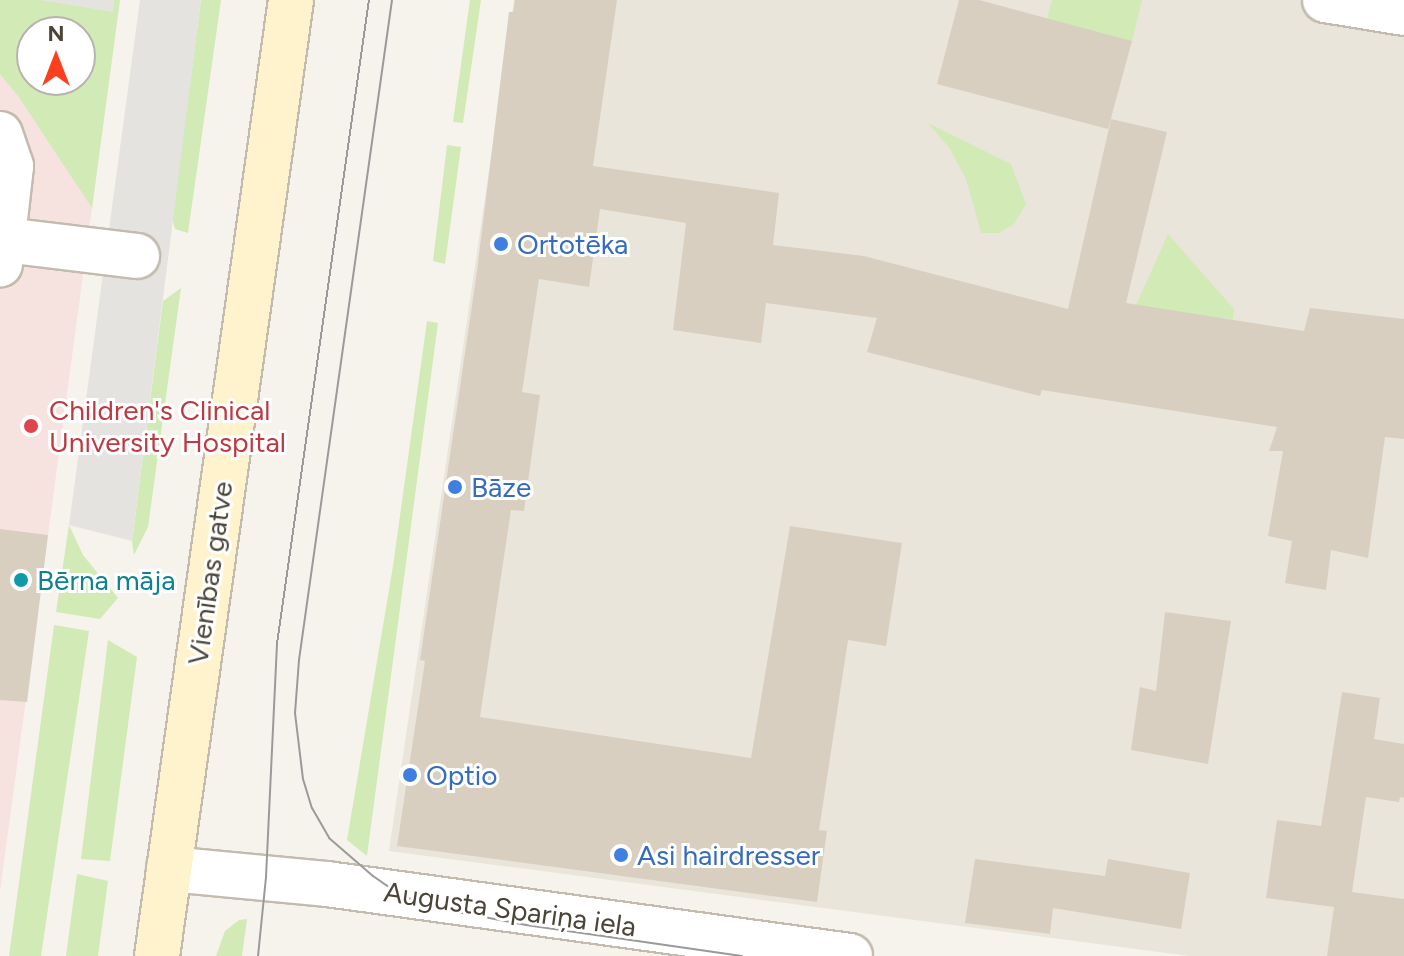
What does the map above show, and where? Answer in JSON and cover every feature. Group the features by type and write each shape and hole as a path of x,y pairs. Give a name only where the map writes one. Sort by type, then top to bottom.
{"main road":[{"name":"Vienības gatve","path":"157,956 291,0"}],"street":[{"path":"1325,0 1404,13"},
{"path":"0,134 11,166 2,252 137,256"},
{"name":"Augusta Spariņa iela","path":"169,869 327,884 850,956"}],"shaded area":[{"name":"Children's Clinical University Hospital","path":"0,0 120,0 0,892"},
{"path":"41,0 114,0 113,12"},
{"path":"140,0 201,0 132,541 69,525"},
{"path":"514,0 1404,0 1404,956 1189,956 389,851"}],"green space":[{"path":"0,0 41,0 112,11 114,0 120,0 92,208 18,96 96,96 96,16 16,16 16,94 0,74"},
{"path":"201,0 221,0 188,233 175,229 172,218"},
{"path":"470,0 481,0 463,123 453,122"},
{"path":"1052,0 1142,0 1132,41 1047,19"},
{"path":"928,123 1011,164 1026,204 1014,224 999,233 981,233 966,179 950,149"},
{"path":"447,145 461,147 445,264 433,261"},
{"path":"1168,234 1234,309 1233,319 1220,318 1217,333 1136,305"},
{"path":"181,288 148,527 134,555 132,541 163,301"},
{"path":"427,321 438,323 367,856 347,840 393,566"},
{"path":"69,525 83,555 118,598 100,619 56,612"},
{"path":"54,625 89,631 41,956 9,956"},
{"path":"108,640 137,657 110,861 81,859"},
{"path":"77,874 108,881 98,956 66,956"},
{"path":"247,919 242,956 216,956 225,931 239,920"}],"building":[{"path":"515,0 617,0 593,166 779,193 773,245 864,256 1068,309 1111,119 1167,132 1126,303 1304,331 1310,308 1404,319 1404,439 1385,437 1368,558 1331,550 1326,590 1285,583 1292,541 1268,536 1283,451 1269,451 1277,427 1042,390 1040,396 867,352 877,318 766,303 761,343 673,330 686,223 600,209 589,287 539,279 522,392 540,395 524,511 511,510 480,717 751,758 790,526 902,543 886,646 848,640 819,830 827,831 817,902 397,846 425,661 420,660 477,271 509,12 513,12"},
{"path":"959,0 979,0 1132,41 1108,129 937,84"},
{"name":"Bērna māja","path":"0,529 48,535 27,702 0,700"},
{"path":"1165,612 1231,621 1208,764 1131,750 1140,687 1156,691"},
{"path":"1342,692 1380,698 1374,739 1404,744 1404,798 1400,797 1399,802 1366,797 1352,892 1404,899 1404,956 1327,956 1334,907 1266,898 1277,820 1321,826"},
{"path":"975,859 1105,876 1108,859 1190,873 1181,929 1053,908 1050,934 965,923"}],"tram line":[{"path":"258,956 266,877 277,644 369,0"},
{"path":"392,0 299,660 295,713 303,779 312,808 329,838 373,876 400,895 436,908 526,925 742,956"}],"place":[{"name":"Ortotēka","path":"501,244"},
{"name":"Children's Clinical University Hospital","path":"31,426"},
{"name":"Bāze","path":"455,487"},
{"name":"Bērna māja","path":"21,580"},
{"name":"Optio","path":"410,775"},
{"name":"Asi hairdresser","path":"621,855"}]}
